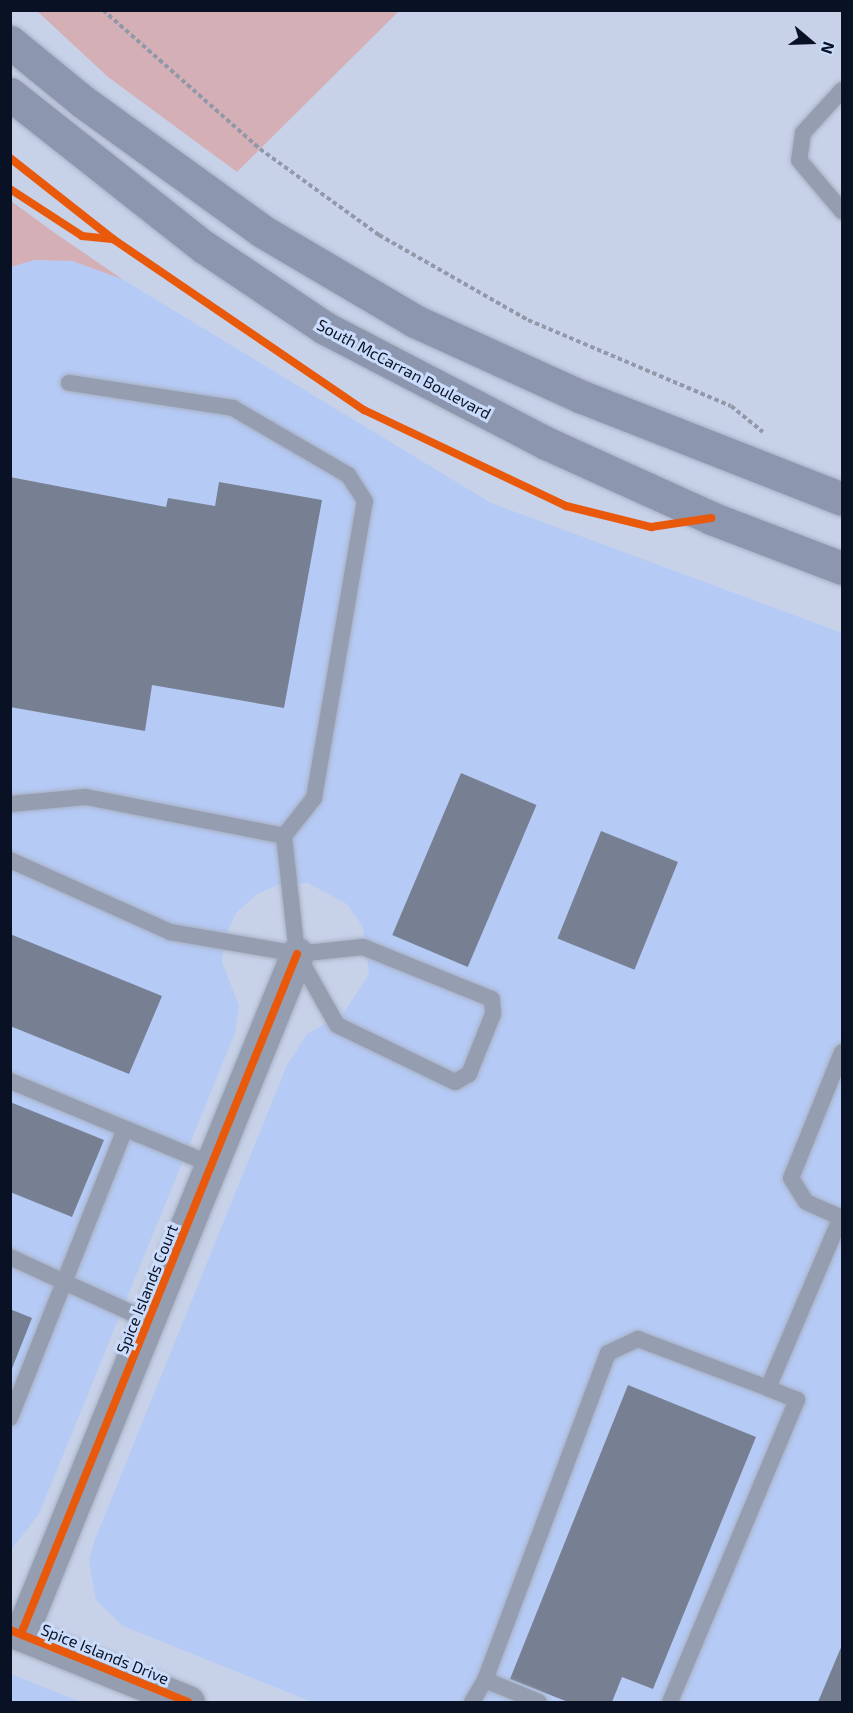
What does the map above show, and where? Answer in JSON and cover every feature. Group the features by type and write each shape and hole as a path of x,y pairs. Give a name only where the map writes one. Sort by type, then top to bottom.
{"main road":[{"path":"10,42 45,71 262,231 415,321 571,393 843,499"},
{"name":"South McCarran Boulevard","path":"17,99 204,247 325,328 546,443 711,518 843,568"}],"street":[{"name":"Spice Islands Court","path":"16,1632 149,1321 297,954"},
{"name":"Spice Islands Drive","path":"16,1632 188,1702"}],"lane":[{"path":"843,90 803,133 799,160 843,210"},
{"path":"10,860 170,932 297,954 363,946 492,999 493,1014 469,1074 455,1083 337,1025 297,954 284,836 314,798 365,501 348,475 233,408 69,383"},
{"path":"10,804 86,797 284,836"},
{"path":"768,1388 842,1217 806,1202 791,1178 843,1052"},
{"path":"10,1081 213,1165"},
{"path":"10,1418 125,1129"},
{"path":"10,1257 149,1321"},
{"path":"472,1702 485,1680 608,1353 638,1339 797,1400 670,1702"},
{"path":"485,1680 539,1702"}],"path":[{"path":"103,10 260,149 379,235 528,320 731,406 768,437"}],"shaded area":[{"path":"37,11 399,11 237,172 108,77"},
{"path":"11,201 122,279 72,261 34,260 11,267"},
{"path":"34,260 72,261 122,279 491,503 842,633 842,1702 312,1702 123,1626 96,1600 89,1561 94,1542 287,1065 307,1034 343,1014 369,974 363,927 347,904 308,883 280,884 257,894 236,913 224,939 222,962 239,1006 235,1033 39,1514 11,1550 10,267"},
{"path":"11,1674 81,1702 11,1702"}],"building":[{"path":"10,477 166,507 168,498 215,506 219,482 322,500 284,708 152,685 145,731 10,707"},
{"path":"461,773 536,805 468,967 392,935"},
{"path":"601,831 678,862 635,970 558,939"},
{"path":"10,934 162,996 129,1074 10,1026"},
{"path":"10,1102 104,1140 72,1217 10,1192"},
{"path":"10,1309 32,1318 11,1371 10,1371"},
{"path":"628,1385 756,1437 653,1689 622,1677 612,1702 568,1702 510,1679"},
{"path":"842,1645 842,1702 818,1702"}],"cycle path":[{"path":"10,158 113,239 364,410 566,506 651,527 711,518"},
{"path":"10,189 82,236 112,239"},
{"path":"21,1634 297,954"},
{"path":"10,1630 188,1702"}]}
